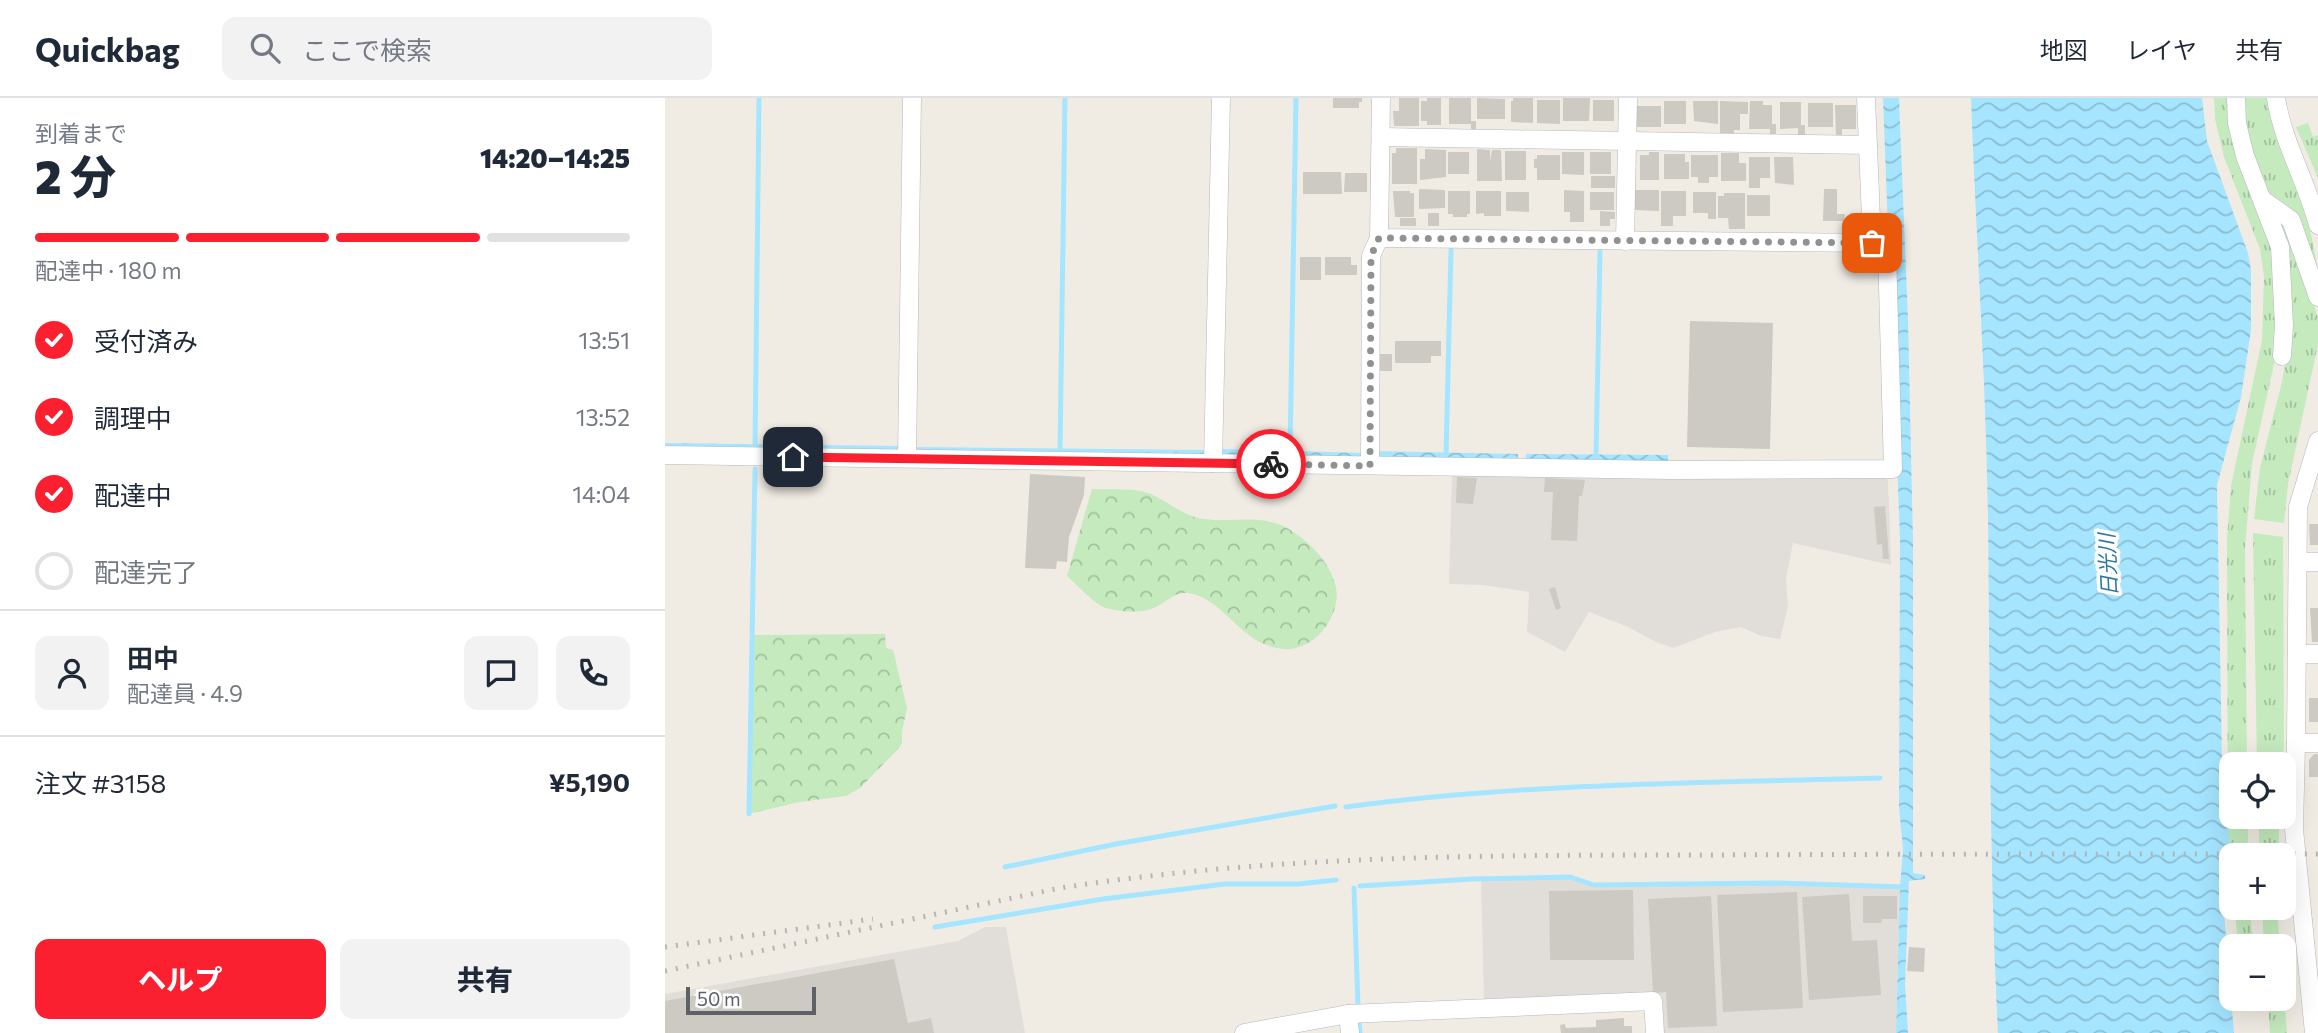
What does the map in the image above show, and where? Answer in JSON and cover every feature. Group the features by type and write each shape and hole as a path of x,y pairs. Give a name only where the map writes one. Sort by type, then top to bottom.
{"street":[{"path":"908,458 912,98"},
{"path":"1213,463 1221,98"},
{"path":"1370,466 1371,256 1379,238 1381,98"},
{"path":"1625,241 1628,98"},
{"path":"1866,98 1872,243"},
{"path":"2236,98 2237,123 2245,156 2280,247 2284,326 2282,356"},
{"path":"2276,98 2287,143 2313,205 2318,225"},
{"path":"1381,137 1868,145"},
{"path":"2263,200 2291,220 2318,297"},
{"path":"665,455 1673,470 1893,469 1888,250 1872,243 1379,238"},
{"path":"2314,1033 2294,829 2298,507 2313,468 2318,441"},
{"path":"2298,562 2318,562"},
{"path":"2297,654 2318,654"},
{"path":"2296,743 2318,743"},
{"path":"1244,1033 1349,1014 1653,1001 1655,1033"},
{"path":"1349,1014 1350,1033"}],"shaded area":[{"path":"1452,473 1882,475 1888,480 1891,565 1793,543 1786,579 1788,606 1780,639 1761,636 1741,627 1715,632 1673,648 1589,612 1565,652 1527,632 1529,592 1483,585 1449,584"},
{"path":"1570,877 1594,885 1775,883 1900,887 1896,1033 1662,1033 1660,997 1484,1002 1481,879"},
{"path":"985,927 1006,927 1025,1033 665,1033 665,994 958,941"}],"green space":[{"path":"2214,98 2230,98 2275,248 2276,355 2252,463 2245,548 2247,752 2228,752 2227,539 2231,486 2262,340 2264,276 2260,249 2224,157 2215,119"},
{"path":"2242,98 2267,98 2277,138 2307,219 2318,271 2266,194 2243,124"},
{"path":"2308,123 2313,137 2318,135 2318,178 2296,127"},
{"path":"2286,221 2318,317 2318,344 2288,484 2284,523 2254,519 2260,468 2282,382 2288,345 2278,222"},
{"path":"1092,489 1145,492 1198,518 1266,521 1287,528 1317,552 1332,575 1337,595 1331,618 1325,628 1306,644 1284,649 1256,640 1214,604 1189,593 1175,595 1144,611 1122,611 1103,607 1067,576"},
{"path":"2253,533 2283,537 2283,752 2257,752"},
{"path":"885,634 886,648 893,650 907,708 899,748 860,788 846,796 799,802 749,814 752,635"},
{"path":"2228,829 2248,829 2248,843 2228,843"},
{"path":"2259,829 2279,829 2279,843 2259,843"},
{"path":"2236,920 2251,920 2252,934 2237,934"},
{"path":"2263,920 2278,920 2279,934 2263,934"},
{"path":"2269,1011 2285,1011 2287,1033 2270,1033"}],"water":[{"path":"1883,98 1899,98 1913,542 1913,873 1925,875 1925,879 1909,881 1905,984 1908,1033 1896,1033 1903,850 1899,807 1900,539"},
{"name":"日光川","path":"1971,98 2202,98 2207,141 2248,253 2251,270 2251,330 2241,397 2217,485 2222,752 2219,752 2219,829 2229,829 2229,843 2219,843 2219,920 2225,920 2226,934 2219,934 2219,1011 2232,1011 2234,1033 1998,1033 1991,841 1987,467"},
{"path":"665,443 900,446 900,451 665,448"},
{"path":"912,447 1207,450 1207,454 912,451"},
{"path":"1222,449 1365,453 1365,457 1222,454"},
{"path":"1375,451 1518,454 1518,458 1375,457"},
{"path":"1526,454 1668,455 1668,461 1526,459"}],"building":[{"path":"1333,98 1362,98 1362,102 1359,102 1359,108 1333,108"},
{"path":"1399,98 1419,98 1419,126 1394,126 1393,111 1399,111"},
{"path":"1427,98 1441,98 1441,125 1427,125 1427,121 1421,121 1421,101 1427,101"},
{"path":"1449,98 1471,98 1471,121 1476,121 1476,131 1471,131 1471,124 1449,124"},
{"path":"1477,98 1505,99 1505,119 1477,119"},
{"path":"1513,98 1533,98 1533,123 1511,122"},
{"path":"1563,98 1590,98 1589,121 1563,121"},
{"path":"1537,100 1560,100 1560,124 1537,123"},
{"path":"1593,100 1614,100 1614,121 1593,121"},
{"path":"1664,101 1686,101 1686,124 1664,124"},
{"path":"1693,101 1718,101 1718,124 1694,121"},
{"path":"1720,101 1748,102 1748,114 1740,114 1740,130 1734,130 1734,135 1720,135"},
{"path":"1750,101 1763,101 1763,105 1772,105 1772,124 1776,124 1776,137 1770,137 1770,129 1749,129"},
{"path":"1780,102 1801,102 1801,125 1805,125 1805,137 1798,137 1798,128 1780,129"},
{"path":"1808,103 1833,103 1833,127 1808,127"},
{"path":"1835,105 1856,105 1856,129 1842,129 1842,137 1836,137"},
{"path":"1637,106 1661,106 1661,127 1637,127"},
{"path":"1396,148 1417,148 1417,184 1392,184 1392,153 1396,153"},
{"path":"1425,149 1446,150 1446,177 1420,180 1420,159 1425,159"},
{"path":"1477,149 1490,150 1490,161 1492,150 1501,150 1502,181 1477,181"},
{"path":"1505,151 1526,151 1526,180 1505,180"},
{"path":"1448,152 1469,152 1469,174 1448,174"},
{"path":"1562,152 1584,152 1584,175 1562,174"},
{"path":"1590,152 1611,152 1611,174 1590,174"},
{"path":"1649,152 1659,152 1659,180 1640,180 1640,155 1649,155"},
{"path":"1721,153 1739,153 1739,163 1746,163 1746,181 1721,181"},
{"path":"1664,154 1685,154 1685,162 1689,162 1689,179 1664,179"},
{"path":"1537,155 1560,155 1560,180 1537,180 1534,159 1537,159"},
{"path":"1691,155 1718,155 1718,177 1709,177 1709,183 1698,183 1698,177 1691,177"},
{"path":"1749,157 1770,157 1770,178 1760,178 1760,188 1749,188"},
{"path":"1774,157 1793,157 1794,185 1775,183"},
{"path":"1303,172 1341,172 1342,194 1303,194"},
{"path":"1345,173 1367,173 1367,192 1344,192"},
{"path":"1591,176 1615,176 1615,188 1591,188"},
{"path":"1419,189 1445,190 1445,208 1419,209"},
{"path":"1824,189 1837,189 1837,214 1845,214 1844,221 1823,221"},
{"path":"1564,190 1584,191 1584,222 1570,222 1570,212 1564,212"},
{"path":"1635,190 1659,190 1659,211 1635,210"},
{"path":"1393,191 1414,193 1414,217 1395,217"},
{"path":"1448,191 1470,191 1470,214 1467,214 1467,217 1453,217 1453,214 1448,214"},
{"path":"1476,191 1501,191 1501,216 1476,214"},
{"path":"1661,191 1686,191 1686,216 1673,216 1673,226 1661,226"},
{"path":"1506,192 1529,192 1529,212 1506,211"},
{"path":"1590,192 1614,192 1614,210 1590,210"},
{"path":"1693,192 1716,192 1716,219 1708,219 1708,213 1693,213"},
{"path":"1724,193 1745,193 1745,229 1729,229 1728,218 1718,218 1718,196 1724,196"},
{"path":"1747,195 1770,195 1770,216 1747,216"},
{"path":"1600,211 1615,212 1615,219 1610,219 1610,226 1600,226"},
{"path":"1428,213 1439,213 1439,226 1428,226"},
{"path":"1850,213 1861,213 1861,229 1850,229"},
{"path":"1400,218 1416,218 1416,226 1400,226"},
{"path":"1300,257 1321,257 1321,280 1300,280"},
{"path":"1325,257 1351,257 1351,265 1357,265 1357,275 1325,275"},
{"path":"1690,321 1773,323 1770,449 1687,447"},
{"path":"1395,341 1441,341 1441,356 1431,356 1431,363 1395,363"},
{"path":"1380,354 1392,354 1392,371 1380,371"},
{"path":"1030,474 1085,477 1084,495 1069,537 1067,562 1057,561 1056,569 1025,568"},
{"path":"1457,477 1477,478 1473,504 1456,503"},
{"path":"1545,478 1585,480 1582,496 1579,496 1577,541 1551,540 1553,492 1544,492"},
{"path":"1885,506 1889,559 1883,559 1882,544 1877,545 1874,507"},
{"path":"2309,524 2318,524 2318,545 2310,545"},
{"path":"1555,587 1561,608 1556,610 1549,589"},
{"path":"2310,608 2318,608 2318,642 2312,642"},
{"path":"2309,698 2318,698 2318,722 2309,722"},
{"path":"2314,754 2318,754 2318,777 2309,777 2309,760"},
{"path":"1633,890 1634,960 1550,960 1549,891"},
{"path":"1797,892 1803,1008 1723,1012 1717,895"},
{"path":"1849,894 1852,941 1877,940 1881,995 1809,1000 1802,897"},
{"path":"1711,896 1717,1026 1668,1028 1666,992 1653,993 1648,899"},
{"path":"1863,896 1897,896 1897,919 1882,919 1881,923 1863,923"},
{"path":"1909,947 1925,948 1924,972 1907,971"},
{"path":"894,959 908,1023 931,1018 934,1033 665,1033 665,1001"},
{"path":"1624,1018 1624,1026 1632,1026 1632,1033 1561,1033 1560,1025 1565,1024 1566,1028 1596,1027 1596,1020"}],"waterway":[{"path":"755,448 759,98"},
{"path":"1060,450 1065,98"},
{"path":"1290,453 1296,98"},
{"path":"1446,455 1451,250"},
{"path":"1596,457 1600,251"},
{"path":"749,814 755,469"},
{"path":"1346,807 1546,789 1880,778"},
{"path":"1005,867 1116,844 1335,806"},
{"path":"1360,886 1472,879 1570,877 1594,885 1775,883 1904,887"},
{"path":"935,927 1103,899 1225,884 1298,884 1336,880"},
{"path":"1354,888 1358,1007"},
{"path":"1359,1021 1360,1033"}],"railway":[{"path":"665,971 1060,888 1140,877 1301,863 1543,856 2318,854"},
{"path":"665,947 873,919"}],"way so far":[{"path":"1271,464 1370,466 1371,256 1379,238 1872,243"}],"route":[{"path":"793,457 1271,464"}]}
